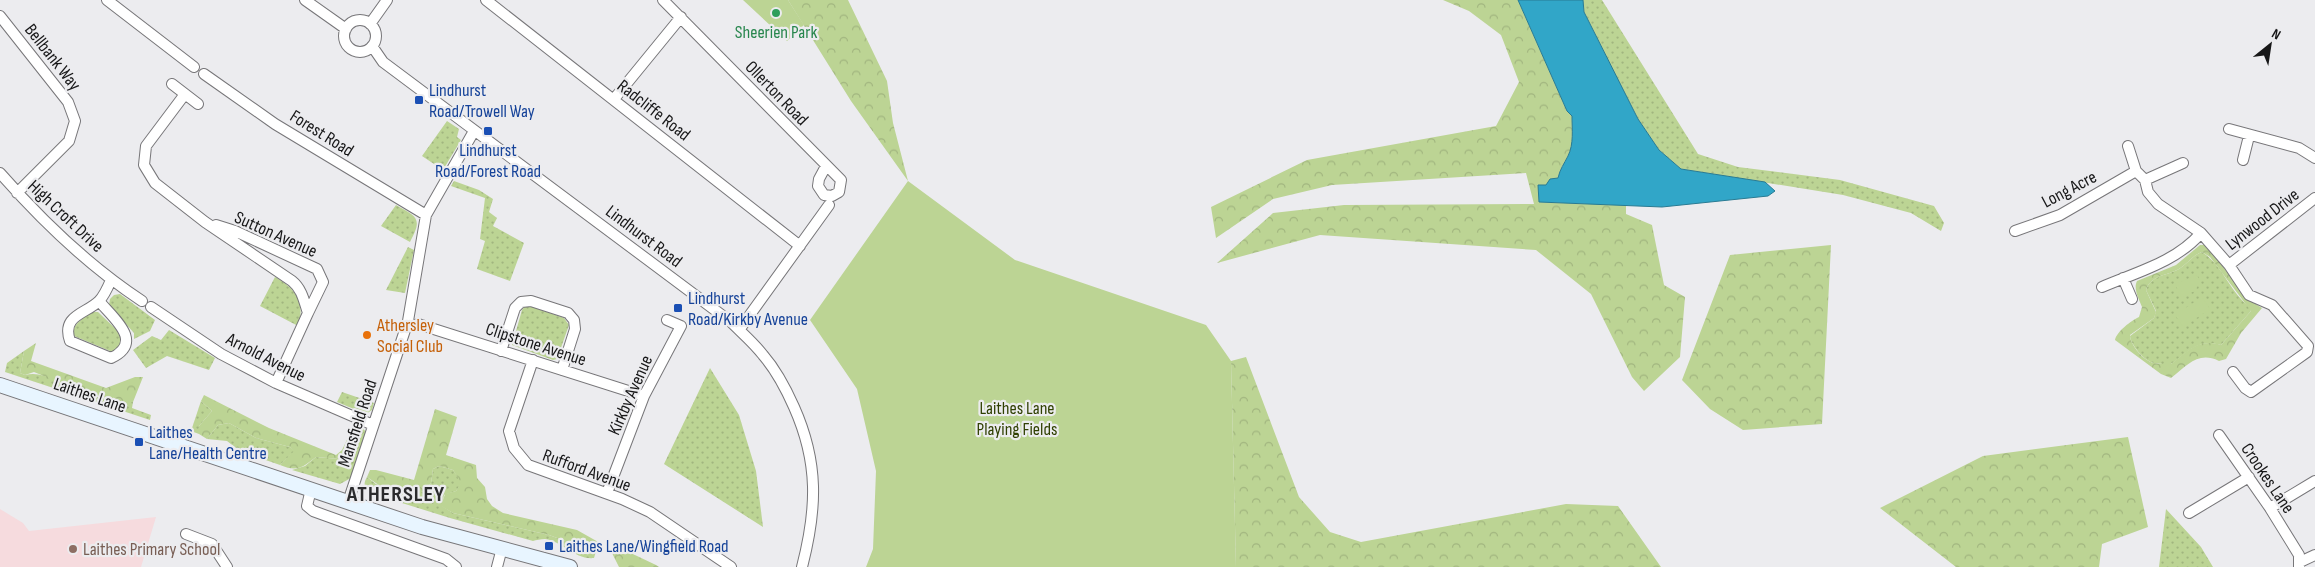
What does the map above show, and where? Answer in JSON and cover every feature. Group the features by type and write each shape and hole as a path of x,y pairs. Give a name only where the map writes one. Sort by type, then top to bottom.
{"main road":[{"name":"Laithes Lane","path":"0,384 422,527 570,567"}],"street":[{"path":"107,0 194,67"},
{"path":"305,0 346,29"},
{"path":"370,24 387,0"},
{"name":"Radcliffe Road","path":"486,0 800,246"},
{"name":"Ollerton Road","path":"663,0 826,166"},
{"name":"Bellbank Way","path":"0,16 68,102 75,121 68,141 17,193"},
{"path":"614,99 681,18"},
{"path":"361,20 370,24 376,36 372,46 361,52 350,49 344,40 346,29 356,21 361,20"},
{"name":"Lindhurst Road","path":"372,46 383,62 731,322 764,356 787,392 803,428 814,473 808,541 802,567"},
{"name":"Forest Road","path":"204,74 276,124 426,215"},
{"path":"172,84 198,104"},
{"name":"Sutton Avenue","path":"185,94 146,146 144,165 155,183 205,222 298,286 308,313"},
{"path":"2229,129 2249,136 2299,148 2315,158"},
{"name":"Mansfield Road","path":"348,502 408,321 426,215 474,131"},
{"path":"2243,160 2249,136"},
{"path":"2128,146 2136,171 2145,180 2148,192 2158,204 2201,233 2229,265 2250,295 2272,305 2308,346 2307,352 2251,392 2245,388 2233,372"},
{"path":"2145,180 2183,163"},
{"name":"Long Acre","path":"2015,231 2060,216 2136,171"},
{"name":"High Croft Drive","path":"0,173 17,193 112,280 146,304"},
{"name":"Lynwood Drive","path":"2229,265 2315,198"},
{"path":"739,330 829,206"},
{"name":"Sutton Avenue","path":"205,222 235,231 318,269 323,282 276,383"},
{"path":"2102,287 2177,256 2190,246 2201,233"},
{"path":"2123,278 2132,299"},
{"path":"99,301 126,333 127,344 121,353 111,358 76,345 70,341 67,333 70,322 86,308 99,301 112,280"},
{"path":"501,351 515,308 520,302 531,301 568,313 574,320 575,329 562,370"},
{"name":"Arnold Avenue","path":"146,304 221,354 276,383 373,425"},
{"name":"Kirkby Avenue","path":"607,493 644,396 680,326 667,320"},
{"name":"Clipstone Avenue","path":"418,324 644,396"},
{"name":"Rufford Avenue","path":"534,360 510,431 514,448 528,465 607,493 650,512 731,567"},
{"name":"Crookes Lane","path":"2219,435 2270,508 2299,555 2299,565"},
{"path":"2189,512 2249,477"},
{"path":"2270,508 2315,481"},
{"path":"310,489 307,506 313,511 446,559 456,567"},
{"path":"186,534 212,544 227,567"},
{"path":"497,567 502,548"},
{"path":"2299,565 2315,555"}],"shaded area":[{"name":"Laithes Primary School","path":"0,509 23,523 29,531 156,517 141,567 0,567"}],"green space":[{"name":"Sheerien Park","path":"743,0 788,0 804,25 787,41"},
{"path":"788,0 848,0 887,81 893,123 908,181 851,101"},
{"path":"1443,0 1518,0 1567,111 1572,116 1572,147 1558,178 1546,185 1539,202 1626,205 1626,214 1652,225 1664,285 1685,297 1680,357 1644,391 1632,377 1591,294 1536,250 1320,235 1217,263 1273,213 1344,205 1534,204 1526,173 1332,185 1273,199 1216,238 1211,207 1307,160 1496,126 1519,82 1501,35 1469,11"},
{"path":"1583,0 1602,0 1698,154 1738,167 1840,180 1934,206 1944,223 1941,231 1911,213 1843,195 1681,169 1659,150 1638,119 1584,12"},
{"path":"447,121 459,129 457,137 461,140 443,170 422,156"},
{"path":"454,181 479,190 493,199 489,212 497,218 493,226 524,243 510,281 477,269 485,241 480,239 485,198 451,186"},
{"name":"Laithes Lane Playing Fields","path":"908,181 1015,260 1206,325 1231,361 1236,567 866,567 873,549 876,471 857,389 810,320"},
{"path":"396,205 409,212 416,219 416,228 410,242 381,226"},
{"path":"1831,245 1822,424 1743,430 1710,409 1682,380 1730,255"},
{"path":"2200,245 2204,245 2249,300 2262,308 2241,333 2226,359 2219,361 2212,358 2199,359 2188,364 2171,378 2161,374 2115,340 2121,330 2139,317 2142,307 2136,291 2137,281 2176,265","holes":["2202,252 2210,257 2251,311 2221,345 2206,343 2194,347 2171,364 2150,362 2135,348 2130,335 2154,318 2156,312 2146,290 2148,285 2151,281 2179,269 2199,253"]},
{"path":"408,247 414,250 405,293 386,290"},
{"path":"2202,252 2216,264 2237,294 2250,307 2251,311 2221,345 2206,343 2194,347 2171,364 2150,362 2139,352 2130,336 2154,318 2156,311 2146,290 2148,285 2151,281 2179,269"},
{"path":"2197,275 2200,281 2195,291 2181,297 2175,284"},
{"path":"275,277 293,291 300,303 301,310 298,326 260,306"},
{"path":"120,294 155,320 150,331 134,339 134,333 109,305 110,299 114,295"},
{"path":"2202,297 2210,309 2183,327 2175,315"},
{"path":"525,306 564,318 569,325 557,359 553,360 512,345 522,310"},
{"path":"91,312 98,312 120,333 123,341 115,351 110,351 74,336 76,325"},
{"path":"169,330 215,358 209,370 167,356 146,368 133,350 152,336 161,340"},
{"path":"36,343 31,361 106,388 135,377 143,377 133,402 120,402 78,390 34,372 25,375 20,373 24,351"},
{"path":"24,351 20,373 25,375 38,374 96,396 133,402 132,408 151,415 150,420 5,372 7,363"},
{"path":"1246,357 1299,497 1330,532 1361,542 1566,504 1618,506 1661,567 1236,567 1231,361"},
{"path":"710,368 739,415 756,471 763,527 664,464"},
{"path":"342,392 374,403 372,410 366,414 337,402"},
{"path":"204,395 269,428 336,455 342,450 355,423 360,430 349,450 339,459 316,457 299,468 291,468 280,465 294,451 290,447 256,438 229,423 218,425 207,439 199,434 199,426 212,411 201,401"},
{"path":"201,401 212,411 199,426 199,434 191,431"},
{"path":"435,409 457,417 446,455 476,465 477,478 485,487 487,499 492,506 503,513 577,530 600,543 597,548 593,551 549,535 453,513 441,506 445,494 456,491 461,483 453,470 439,466 433,469 431,483 423,492 389,492 367,477 370,470 376,470 414,480"},
{"path":"229,423 256,438 290,447 295,451 280,465 240,451 227,441 207,439 218,425"},
{"path":"355,423 366,432 351,478 340,484 292,470 305,466 316,457 339,459 359,430"},
{"path":"2128,437 2148,527 2102,544 2099,567 1956,567 1880,508 1983,456"},
{"path":"439,466 453,470 462,483 456,491 444,495 442,506 453,513 549,535 593,551 597,548 594,558 581,556 551,540 533,541 450,518 370,493 366,489 365,482 367,477 376,484 423,492 431,483 433,469"},
{"path":"2166,509 2201,547 2213,567 2159,567"},
{"path":"616,546 659,567 619,567 612,553"}],"water":[{"path":"1518,0 1583,0 1584,12 1638,119 1659,150 1681,169 1765,182 1775,191 1768,196 1662,207 1539,202 1538,185 1546,185 1550,179 1558,178 1570,151 1572,116 1567,111"}],"place":[{"name":"Sheerien Park","path":"776,13"},
{"name":"Lindhurst Road/Trowell Way","path":"419,100"},
{"name":"Lindhurst Road/Forest Road","path":"488,131"},
{"name":"Lindhurst Road/Kirkby Avenue","path":"678,308"},
{"name":"Athersley Social Club","path":"367,335"},
{"name":"Laithes Lane/Health Centre","path":"139,442"},
{"name":"Laithes Lane/Wingfield Road","path":"549,546"},
{"name":"Laithes Primary School","path":"73,549"}],"district":[{"name":"ATHERSLEY","path":"396,493"}]}
